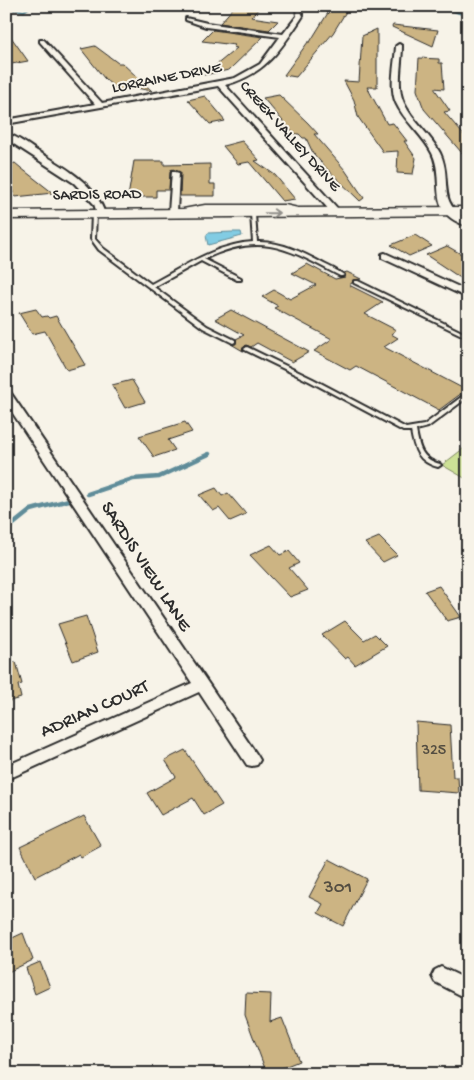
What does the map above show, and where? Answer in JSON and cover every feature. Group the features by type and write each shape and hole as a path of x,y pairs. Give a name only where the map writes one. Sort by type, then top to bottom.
{"main road":[{"name":"SARDIS ROAD","path":"188,212 205,209 285,209 298,212"},
{"name":"SARDIS ROAD","path":"6,215 173,212 253,214 335,211 468,211"}],"street":[{"name":"LORRAINE DRIVE","path":"6,122 220,84 242,77 255,71 285,36 300,16 298,10"},
{"path":"188,19 206,25 285,36"},
{"path":"42,41 100,105"},
{"path":"399,46 398,98 403,109 436,153 439,161 443,192 449,211 468,223"},
{"name":"CREEK VALLEY DRIVE","path":"220,84 335,211"},
{"path":"6,135 77,181 97,200 101,207 98,214"},
{"path":"173,212 175,173"},
{"path":"385,256 468,295"},
{"path":"457,289 468,285"},
{"name":"SARDIS VIEW LANE","path":"6,394 252,760"},
{"name":"ADRIAN COURT","path":"6,773 201,685"},
{"path":"441,976 468,990"}],"lane":[{"path":"98,214 94,242 205,327 233,341"},
{"path":"253,214 255,242"},
{"path":"152,286 201,259 230,246 255,242 294,251 342,275"},
{"path":"201,259 239,279"},
{"path":"356,282 468,337"},
{"path":"247,349 311,380 394,426 405,430 426,426 468,394"},
{"path":"413,428 420,454 431,464 438,465"}],"green space":[{"path":"468,445 468,480 442,465"}],"water":[{"path":"241,232 242,236 208,245 206,236 208,233"}],"building":[{"path":"235,6 261,6 251,17 278,21 269,30 220,23"},
{"path":"331,8 347,10 333,33 296,77 284,75 308,42 310,42"},
{"path":"393,25 438,30 433,46 392,27"},
{"path":"377,29 377,87 367,87 387,124 393,123 407,141 404,141 416,158 413,174 397,173 398,151 383,152 358,117 354,100 344,81 359,82 362,36"},
{"path":"6,30 28,61 6,65"},
{"path":"213,30 263,37 229,70 204,75 237,48 233,47 235,45 202,41"},
{"path":"95,46 118,63 122,63 152,91 131,87 132,89 119,92 104,78 81,49"},
{"path":"419,58 439,59 439,63 442,63 444,89 434,88 450,111 444,112 468,140 468,160 424,109 417,90"},
{"path":"279,95 318,134 314,134 345,170 364,198 360,201 326,168 313,153 306,138 299,134 294,134 263,98"},
{"path":"205,96 225,121 210,124 188,100"},
{"path":"242,141 259,160 255,161 275,175 295,199 282,201 249,162 238,164 223,146"},
{"path":"134,161 164,161 164,165 210,164 210,184 215,184 215,196 180,196 181,173 173,169 170,171 169,190 156,190 156,197 128,197"},
{"path":"15,163 53,193 15,197 10,174 6,170 6,166"},
{"path":"415,235 432,246 409,256 391,245"},
{"path":"447,246 468,258 468,283 426,255"},
{"path":"307,264 335,279 345,277 344,273 347,272 361,279 353,280 349,285 383,302 365,314 396,330 391,334 398,338 384,347 466,390 439,410 356,366 350,370 314,351 332,339 274,308 278,306 262,297 274,290 290,299 316,285 292,273"},
{"path":"36,309 42,317 56,316 85,365 67,370 45,331 32,334 19,313"},
{"path":"231,310 309,352 292,362 257,343 251,347 246,345 242,349 243,351 231,344 236,344 236,339 244,335 215,319"},
{"path":"132,380 145,402 125,408 112,385"},
{"path":"185,422 192,432 168,440 175,450 154,457 139,436"},
{"path":"216,488 222,496 228,493 246,514 230,521 219,508 213,511 199,495"},
{"path":"379,537 397,555 383,562 365,543"},
{"path":"271,545 280,555 289,551 299,563 289,568 308,590 290,597 250,555"},
{"path":"439,586 461,617 447,621 425,591"},
{"path":"86,616 98,652 73,661 58,624"},
{"path":"345,621 364,640 375,634 387,646 355,665 348,657 345,659 322,635"},
{"path":"11,654 13,663 16,662 22,684 18,685 21,698 6,702 6,655"},
{"path":"416,722 450,725 453,777 458,777 459,793 418,790"},
{"path":"185,750 222,805 204,815 193,798 161,815 147,793 176,777 165,760"},
{"path":"84,816 101,846 81,857 79,854 35,877 20,847"},
{"path":"329,859 367,879 343,926 318,913 323,904 309,897"},
{"path":"23,933 33,960 6,973 6,941"},
{"path":"40,962 50,987 35,994 26,968"},
{"path":"246,993 271,994 270,1022 282,1018 299,1061 267,1074 245,1015"}],"waterway":[{"path":"6,12 15,9 24,11 31,6"},
{"path":"440,6 468,16"},
{"path":"88,494 133,479 159,477 209,454"},
{"path":"6,530 31,510 69,500"}]}
